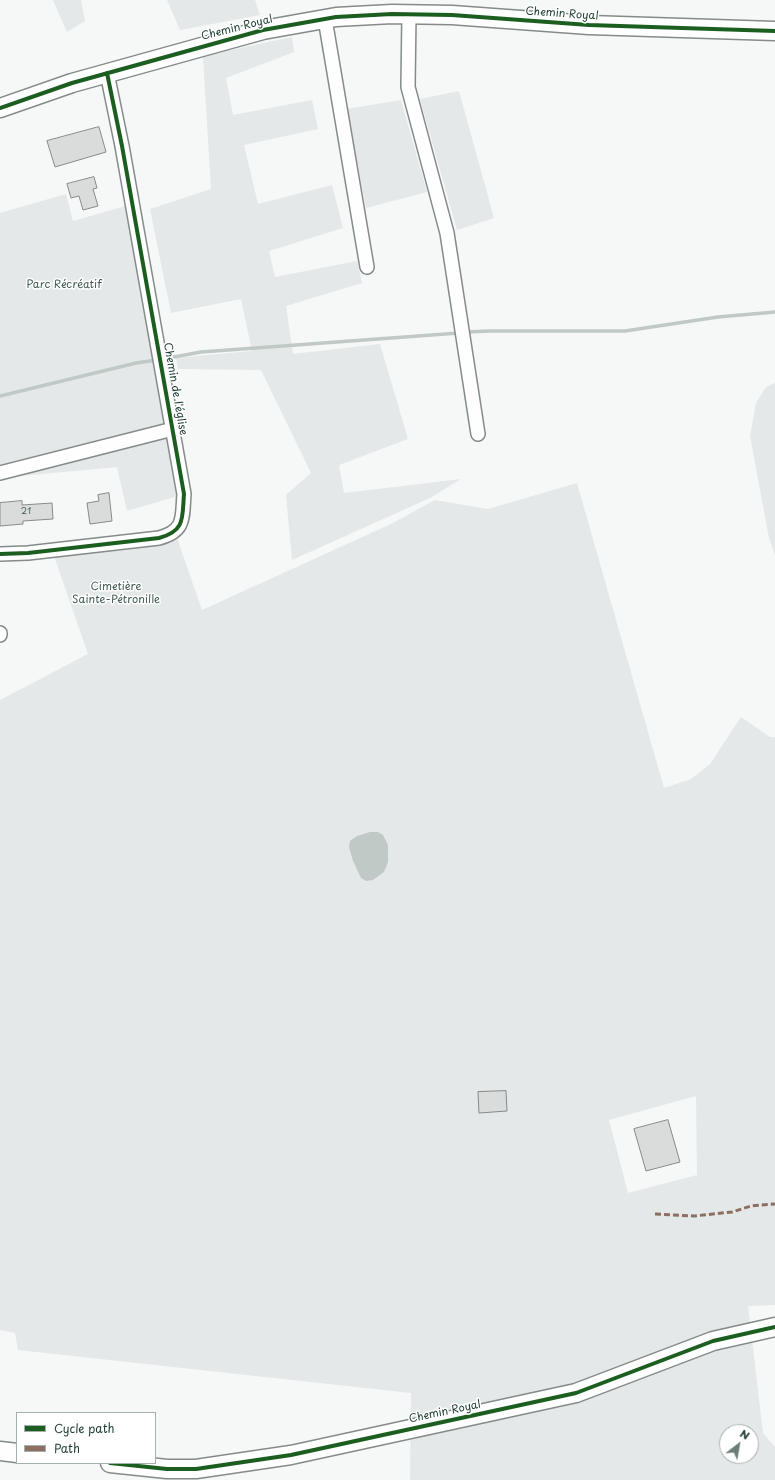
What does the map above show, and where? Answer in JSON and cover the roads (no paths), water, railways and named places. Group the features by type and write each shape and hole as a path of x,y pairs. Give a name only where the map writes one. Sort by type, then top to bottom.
{"main road":[{"name":"Chemin Royal","path":"0,108 72,83 263,30 343,16 410,14 452,15 589,25 775,31"},
{"name":"Chemin Royal","path":"120,1464 167,1469 196,1470 291,1455 576,1393 713,1340 775,1327"},
{"path":"0,1451 16,1453"}],"street":[{"path":"410,14 408,87 447,233 478,434"},
{"path":"325,18 367,267"},
{"name":"Chemin de l'église","path":"0,554 28,554 171,536 178,529 181,522 184,494 122,146 107,73"},
{"name":"Chemin de l'église","path":"0,473 173,429"}],"waterway":[{"path":"465,332 625,331 718,317 775,312"},
{"path":"163,359 201,352 459,333"},
{"path":"0,396 136,363 157,360"}],"park label":[{"name":"Parc Récréatif","path":"64,285"},
{"name":"Cimetière Sainte-Pétronille","path":"116,593"}]}
